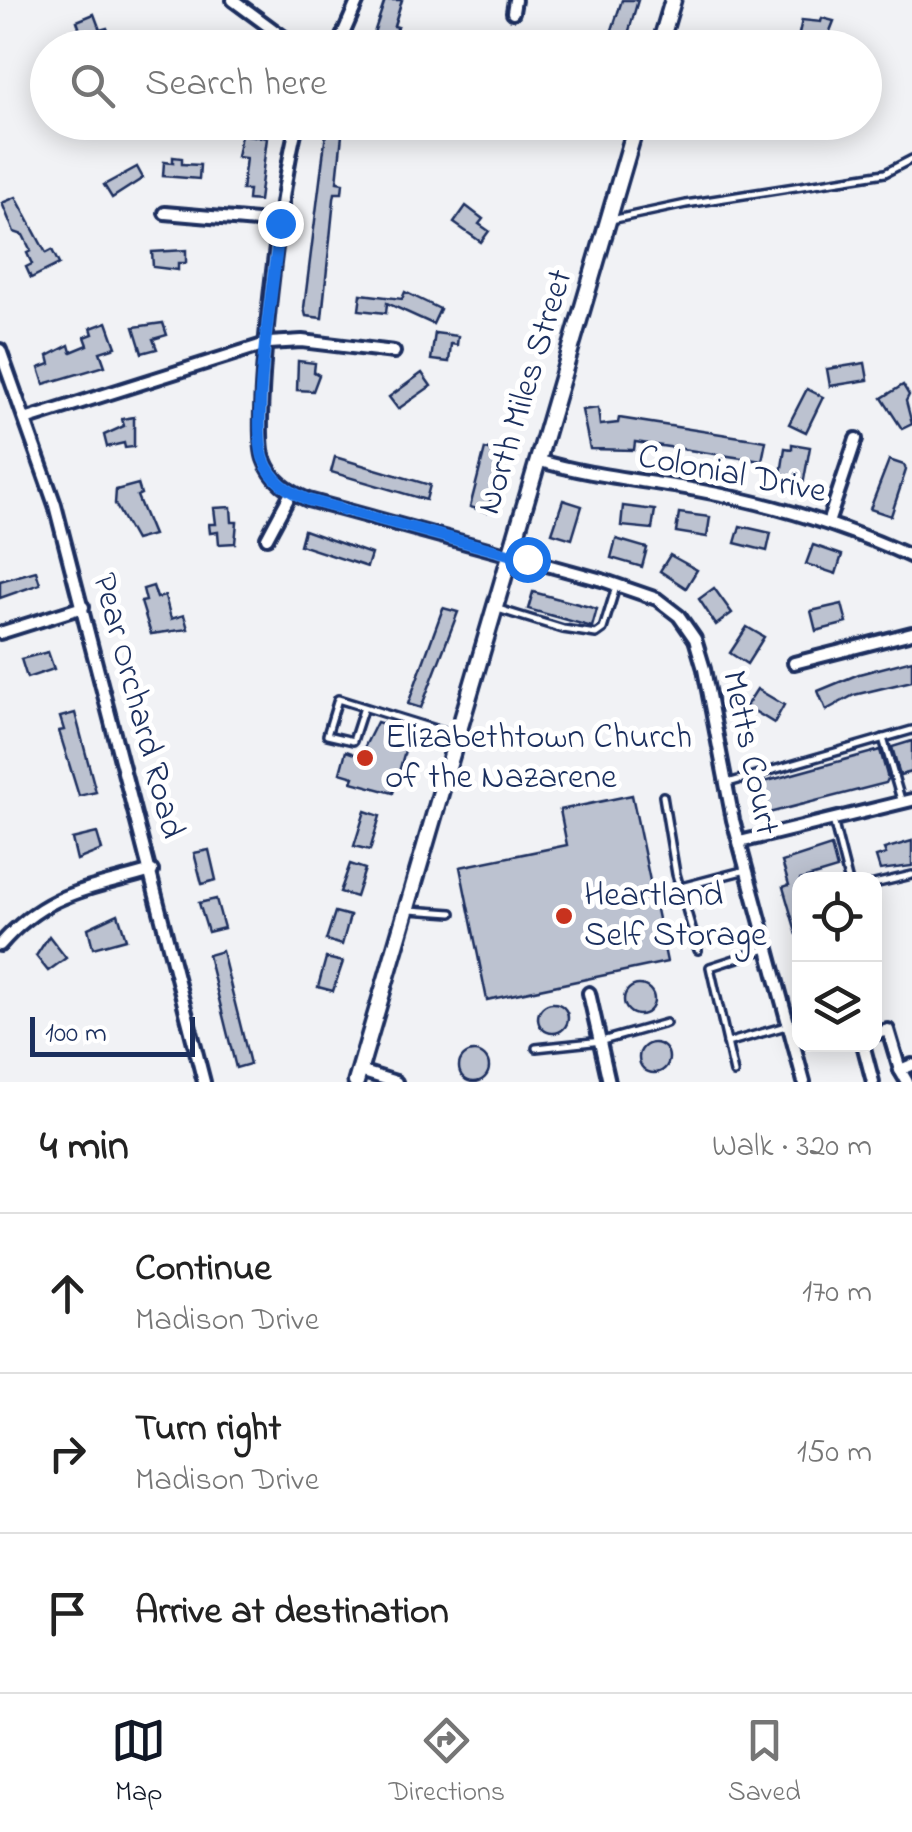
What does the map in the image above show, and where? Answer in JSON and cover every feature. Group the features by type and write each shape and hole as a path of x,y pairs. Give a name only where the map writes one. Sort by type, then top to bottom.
{"main road":[{"path":"664,30 673,0"},
{"name":"North Miles Street","path":"358,1077 632,140"}],"street":[{"path":"233,0 274,30"},
{"path":"345,30 358,0"},
{"path":"267,538 291,492 270,472 260,441 280,223 295,140"},
{"path":"165,214 280,223"},
{"path":"28,419 269,343 302,341 394,352"},
{"name":"Pear Orchard Road","path":"0,350 28,419 82,607 204,1082"},
{"path":"829,520 856,438"},
{"name":"Colonial Drive","path":"537,460 598,477 691,489 829,520 912,557"},
{"name":"Metts Court","path":"291,492 420,533 617,585 657,600 688,626 708,686 740,842 804,1082"},
{"path":"0,633 82,607"},
{"path":"794,663 912,632"},
{"path":"740,842 907,801"},
{"path":"0,944 36,908 152,872"},
{"path":"589,992 609,1082"},
{"path":"882,1032 888,1030 902,1078"},
{"path":"865,1052 873,1082"},
{"path":"902,1078 912,1065"},
{"path":"358,1077 396,1082"}],"lane":[{"path":"608,220 885,173 912,159"},
{"path":"495,608 563,629 596,634 603,628 617,585"},
{"path":"364,707 353,742 327,736 338,699 364,707 457,736"},
{"path":"728,782 912,730"},
{"path":"884,738 907,801"},
{"path":"664,796 681,887 698,950"},
{"path":"833,820 846,872"},
{"path":"681,887 747,870"},
{"path":"882,882 912,876"},
{"path":"407,910 452,913"},
{"path":"734,1073 710,967 769,948"},
{"path":"536,1048 602,1040 666,1023"},
{"path":"727,1043 789,1025"}],"building":[{"path":"385,0 402,0 396,30 375,30"},
{"path":"622,0 638,0 629,30 612,30"},
{"path":"94,14 100,30 80,30 77,21"},
{"path":"822,18 834,21 830,30 800,30 802,20 821,22"},
{"path":"240,140 267,140 259,201 248,200 249,190 242,190 246,158 237,157"},
{"path":"325,140 341,140 337,182 343,183 342,193 335,193 334,199 322,318 306,316"},
{"path":"173,157 182,158 182,164 200,165 199,179 163,176 164,162 173,163"},
{"path":"137,167 143,178 112,198 104,185"},
{"path":"16,197 46,253 52,250 59,264 31,278 26,267 32,264 27,253 31,251 23,235 14,232 2,203"},
{"path":"466,206 483,219 479,224 489,231 481,242 454,223"},
{"path":"186,250 186,263 178,263 178,270 153,267 152,252"},
{"path":"405,292 440,309 433,324 387,303 386,313 359,310 361,294 402,299"},
{"path":"107,322 116,347 100,352 105,366 44,384 39,368 50,364 48,356 69,345 71,352 88,345 85,337 93,334 91,328"},
{"path":"163,323 167,335 153,339 157,349 142,353 134,327"},
{"path":"435,333 458,336 457,345 451,344 449,362 431,360"},
{"path":"298,361 315,363 314,372 319,375 313,391 297,390"},
{"path":"865,363 868,380 830,386 827,369"},
{"path":"422,373 431,386 398,409 389,397"},
{"path":"903,385 909,395 906,401 912,424 902,429 882,398"},
{"path":"807,389 823,397 806,432 789,424"},
{"path":"598,408 600,425 618,423 619,418 766,441 762,461 635,442 634,450 590,449 582,410"},
{"path":"134,417 134,447 125,448 124,443 107,447 104,435 124,426 122,419"},
{"path":"792,444 810,447 803,485 786,482 787,475 781,474 785,448 792,449"},
{"path":"485,449 501,453 502,461 487,512 470,507"},
{"path":"335,457 430,485 426,500 331,472"},
{"path":"889,460 904,465 906,470 891,516 870,509"},
{"path":"138,484 141,494 137,496 153,535 135,540 115,504 116,490"},
{"path":"563,500 582,506 572,539 552,533"},
{"path":"623,506 655,510 652,529 621,526"},
{"path":"231,507 232,522 237,522 235,543 219,544 218,532 210,533 209,524 216,524 214,508"},
{"path":"679,513 710,517 707,537 676,532"},
{"path":"740,526 771,533 767,551 735,543"},
{"path":"304,530 371,554 367,567 300,545"},
{"path":"616,539 647,548 642,567 611,558"},
{"path":"813,545 842,555 836,574 806,564"},
{"path":"670,555 697,570 686,588 660,571"},
{"path":"36,571 40,584 0,598 0,581"},
{"path":"153,586 157,598 165,596 171,619 184,615 188,629 151,634 141,602 146,601 143,589"},
{"path":"714,588 732,613 716,625 699,599"},
{"path":"533,592 597,609 592,627 528,609"},
{"path":"842,604 847,623 816,631 811,611"},
{"path":"443,608 458,612 421,708 408,704"},
{"path":"747,627 764,637 747,664 730,653"},
{"path":"48,652 54,669 27,678 21,659"},
{"path":"912,660 912,681 854,695 826,710 818,691 859,674"},
{"path":"757,689 784,705 774,723 746,706"},
{"path":"75,713 96,792 79,796 59,731 64,730 60,717"},
{"name":"Elizabethtown Church of the Nazarene","path":"377,722 391,726 389,734 408,740 393,793 352,782 354,777 340,773 346,751 360,756"},
{"path":"912,741 912,772 900,775 892,747"},
{"path":"880,750 886,783 761,815 753,785"},
{"name":"Heartland Self Storage","path":"632,795 667,962 487,1000 460,867 567,845 560,810"},
{"path":"365,811 380,816 370,850 354,846"},
{"path":"97,833 102,850 77,860 72,839"},
{"path":"912,841 912,866 880,870 876,857 886,854 884,849"},
{"path":"831,846 837,869 792,872 792,918 783,887 789,885 782,862"},
{"path":"209,850 216,880 202,884 194,853"},
{"path":"350,864 365,869 356,897 340,892"},
{"path":"216,899 224,928 208,932 199,903"},
{"path":"335,912 350,916 342,945 326,940"},
{"path":"118,914 126,939 93,948 88,928"},
{"path":"49,936 66,958 48,971 36,956"},
{"path":"222,951 250,1064 236,1068 208,955"},
{"path":"326,958 343,962 333,991 318,987"},
{"path":"639,985 653,994 654,1000 645,1014 639,1015 625,1006 624,1000 633,986"},
{"path":"553,1003 564,1007 568,1018 564,1029 553,1033 542,1029 538,1018 542,1007"},
{"path":"654,1043 668,1052 669,1058 660,1072 654,1073 640,1064 639,1058 648,1044"},
{"path":"474,1052 485,1056 489,1067 485,1078 474,1082 463,1078 459,1067 463,1056"}],"place":[{"name":"Elizabethtown Church of the Nazarene","path":"365,758"},
{"name":"Heartland Self Storage","path":"564,916"}],"route":[{"path":"280,223 260,422 263,458 270,472 280,484 308,500 527,559"}]}
